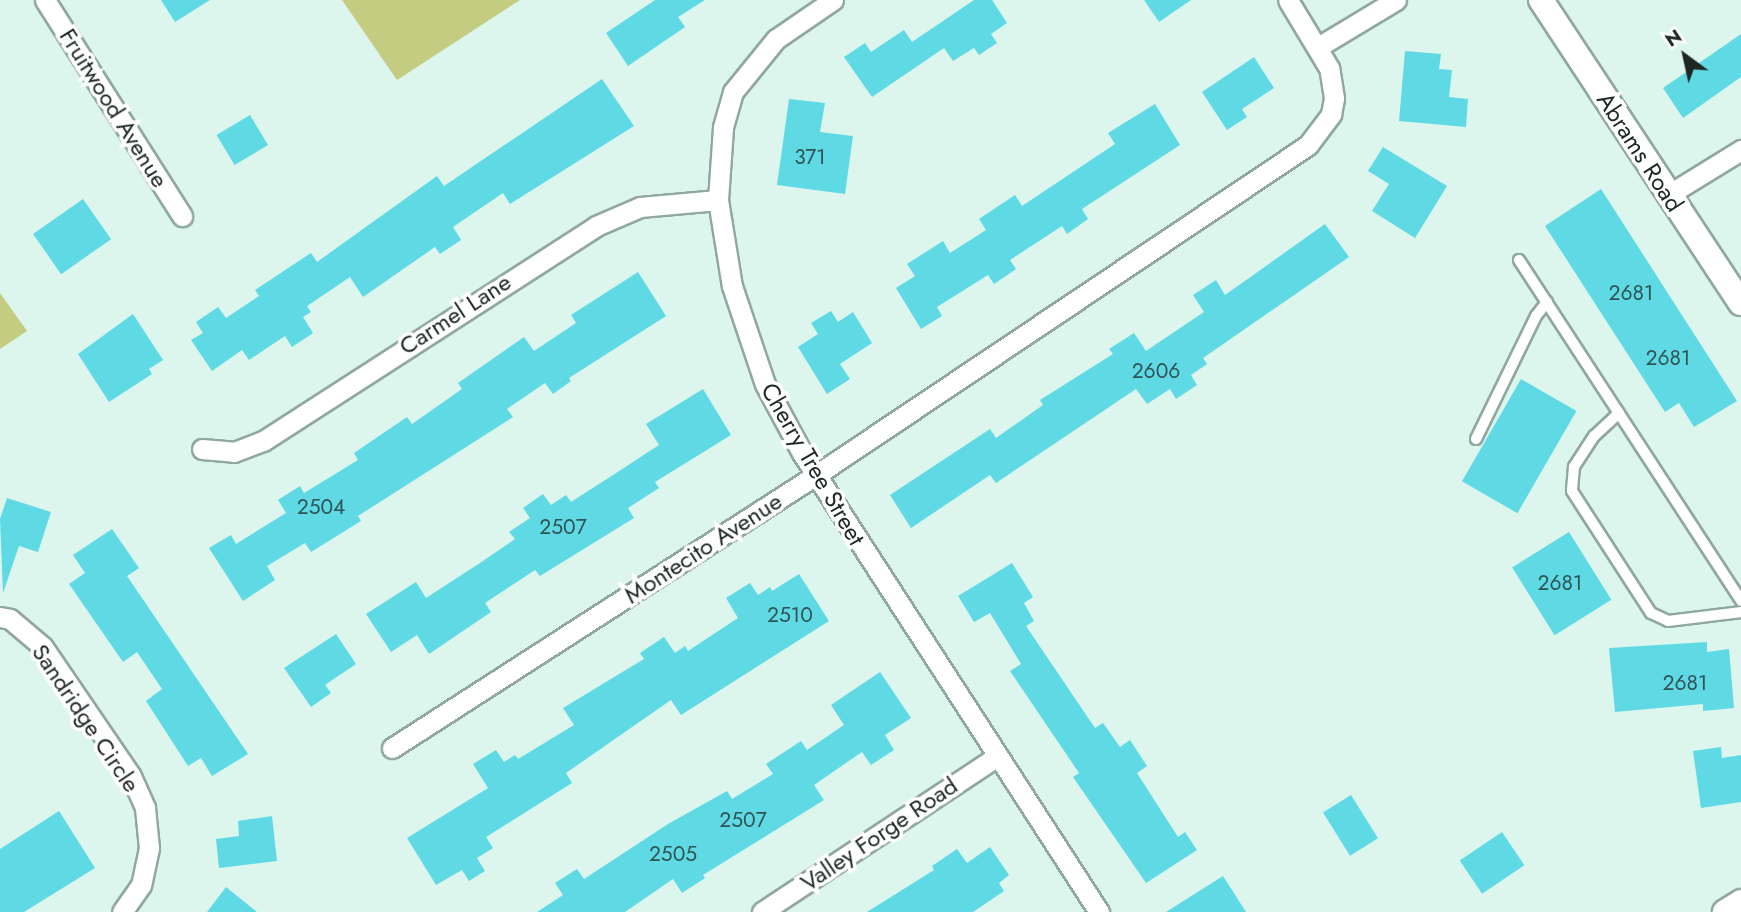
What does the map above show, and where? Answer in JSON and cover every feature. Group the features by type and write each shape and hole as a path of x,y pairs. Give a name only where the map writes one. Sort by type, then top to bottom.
{"street":[{"name":"Fruitwood Avenue","path":"45,0 182,216"},
{"name":"Cherry Tree Street","path":"833,0 776,39 733,92 723,128 718,200 732,286 765,384 816,475 996,757 1099,912"},
{"path":"1288,0 1318,47 1396,0"},
{"name":"Abrams Road","path":"1541,0 1741,303"},
{"name":"Montecito Avenue","path":"392,748 816,475 1276,169 1322,129 1334,98 1329,68 1318,47"},
{"path":"1668,195 1741,149"},
{"name":"Carmel Lane","path":"202,449 234,452 263,440 596,226 640,207 718,200"},
{"name":"Sandridge Circle","path":"0,617 10,619 43,647 131,776 145,808 149,848 141,886 122,912"},
{"name":"Valley Forge Road","path":"762,912 996,757"},
{"path":"1725,912 1741,902"}],"lane":[{"path":"1519,260 1741,601"},
{"path":"1476,439 1536,316 1547,302"},
{"path":"1619,413 1594,436 1574,467 1572,491 1651,613 1668,621 1741,612"}],"green space":[{"path":"342,0 520,0 397,80"},
{"path":"0,293 27,331 0,349"}],"building":[{"path":"161,0 210,0 175,22"},
{"path":"655,0 705,0 678,17 685,27 628,66 606,33"},
{"path":"974,0 992,0 1007,23 991,34 997,43 979,55 974,48 953,61 944,48 872,97 844,57 865,43 871,52 904,30 912,42"},
{"path":"1144,0 1191,0 1159,22"},
{"path":"1741,34 1741,77 1683,118 1663,88"},
{"path":"1405,51 1441,54 1439,69 1452,70 1449,97 1468,99 1466,127 1399,121"},
{"path":"1254,57 1274,88 1242,109 1247,117 1227,130 1202,92"},
{"path":"602,79 634,126 510,204 503,193 453,227 461,240 440,254 435,247 363,297 350,277 307,306 311,312 303,317 313,333 292,347 285,336 249,360 242,350 212,371 191,340 203,333 196,322 218,307 226,318 259,296 255,290 311,253 317,262 437,176 444,186"},
{"path":"789,99 825,103 820,132 853,136 845,194 777,185"},
{"path":"1155,104 1180,145 1082,209 1088,219 1067,234 1062,226 1010,260 1016,269 994,284 988,275 937,307 942,316 921,329 896,288 915,276 907,264 943,241 950,253 986,230 979,219 1015,195 1022,206 1115,144 1108,133"},
{"path":"250,115 268,145 235,165 217,135"},
{"path":"1383,147 1447,186 1415,238 1372,211 1389,184 1368,171"},
{"path":"1601,189 1737,401 1694,427 1679,403 1665,412 1545,226"},
{"path":"83,199 111,239 61,274 33,234"},
{"path":"1325,224 1349,257 1203,358 1207,364 1191,375 1197,385 1176,399 1170,389 1147,404 1136,389 996,483 990,475 911,528 890,495 990,429 996,438 1043,405 1040,400 1113,354 1109,349 1134,333 1146,351 1204,312 1193,295 1216,280 1225,295"},
{"path":"638,272 666,316 569,378 571,381 553,394 545,383 507,409 513,417 358,516 361,521 311,552 305,543 267,566 275,580 243,601 209,548 231,535 236,544 286,513 278,500 300,486 304,493 358,460 354,453 407,417 412,424 462,389 458,383 524,337 534,351 576,323 571,315"},
{"path":"831,311 838,322 853,312 872,343 840,364 850,379 827,394 798,347 818,334 811,323"},
{"path":"133,314 163,360 149,369 152,374 109,402 78,354"},
{"path":"1521,379 1576,411 1517,513 1462,481"},
{"path":"703,389 731,435 655,482 659,488 628,508 634,518 540,576 535,570 485,603 491,612 429,654 417,635 391,652 366,614 416,582 426,598 515,539 509,532 530,518 523,508 543,494 551,505 566,495 571,502 659,445 646,424"},
{"path":"7,498 51,512 38,552 19,546 3,593 0,519"},
{"path":"112,529 139,568 127,576 248,754 212,776 201,758 188,766 146,701 162,689 137,652 123,662 69,584 85,573 73,555"},
{"path":"1569,532 1611,600 1555,635 1512,568"},
{"path":"1012,563 1033,597 1024,603 1034,621 1026,626 1095,728 1103,723 1120,747 1130,740 1147,766 1137,773 1178,837 1185,832 1197,850 1146,883 1073,777 1079,773 1010,671 1021,664 990,613 974,622 958,596"},
{"path":"799,574 829,621 681,715 671,700 566,773 572,783 486,837 493,848 477,858 485,871 469,881 462,870 436,885 407,838 488,788 473,764 496,750 504,762 515,755 518,759 574,725 563,708 644,659 640,653 664,637 675,653 685,646 688,651 738,618 726,598 750,583 758,595 770,587 772,591"},
{"path":"336,634 356,664 325,685 331,693 311,707 284,668"},
{"path":"1707,642 1707,652 1729,649 1734,708 1703,711 1703,704 1615,712 1609,648"},
{"path":"880,672 911,718 885,735 894,750 871,765 862,752 814,785 824,800 703,875 705,878 682,893 673,879 625,912 537,912 563,895 555,883 577,869 584,879 668,824 727,791 732,799 773,774 766,764 801,741 807,750 844,725 831,705"},
{"path":"1721,747 1722,758 1741,755 1741,802 1701,808 1693,751"},
{"path":"1351,795 1378,838 1350,856 1323,812"},
{"path":"59,811 95,868 24,912 0,912 0,849"},
{"path":"272,816 277,861 219,868 216,839 239,836 238,821"},
{"path":"1502,832 1524,865 1482,894 1460,861"},
{"path":"990,847 1009,875 999,883 1004,891 973,912 867,912 934,870 932,866 957,849 967,863"},
{"path":"1223,876 1246,912 1166,912"},
{"path":"226,887 257,912 207,912"}]}
